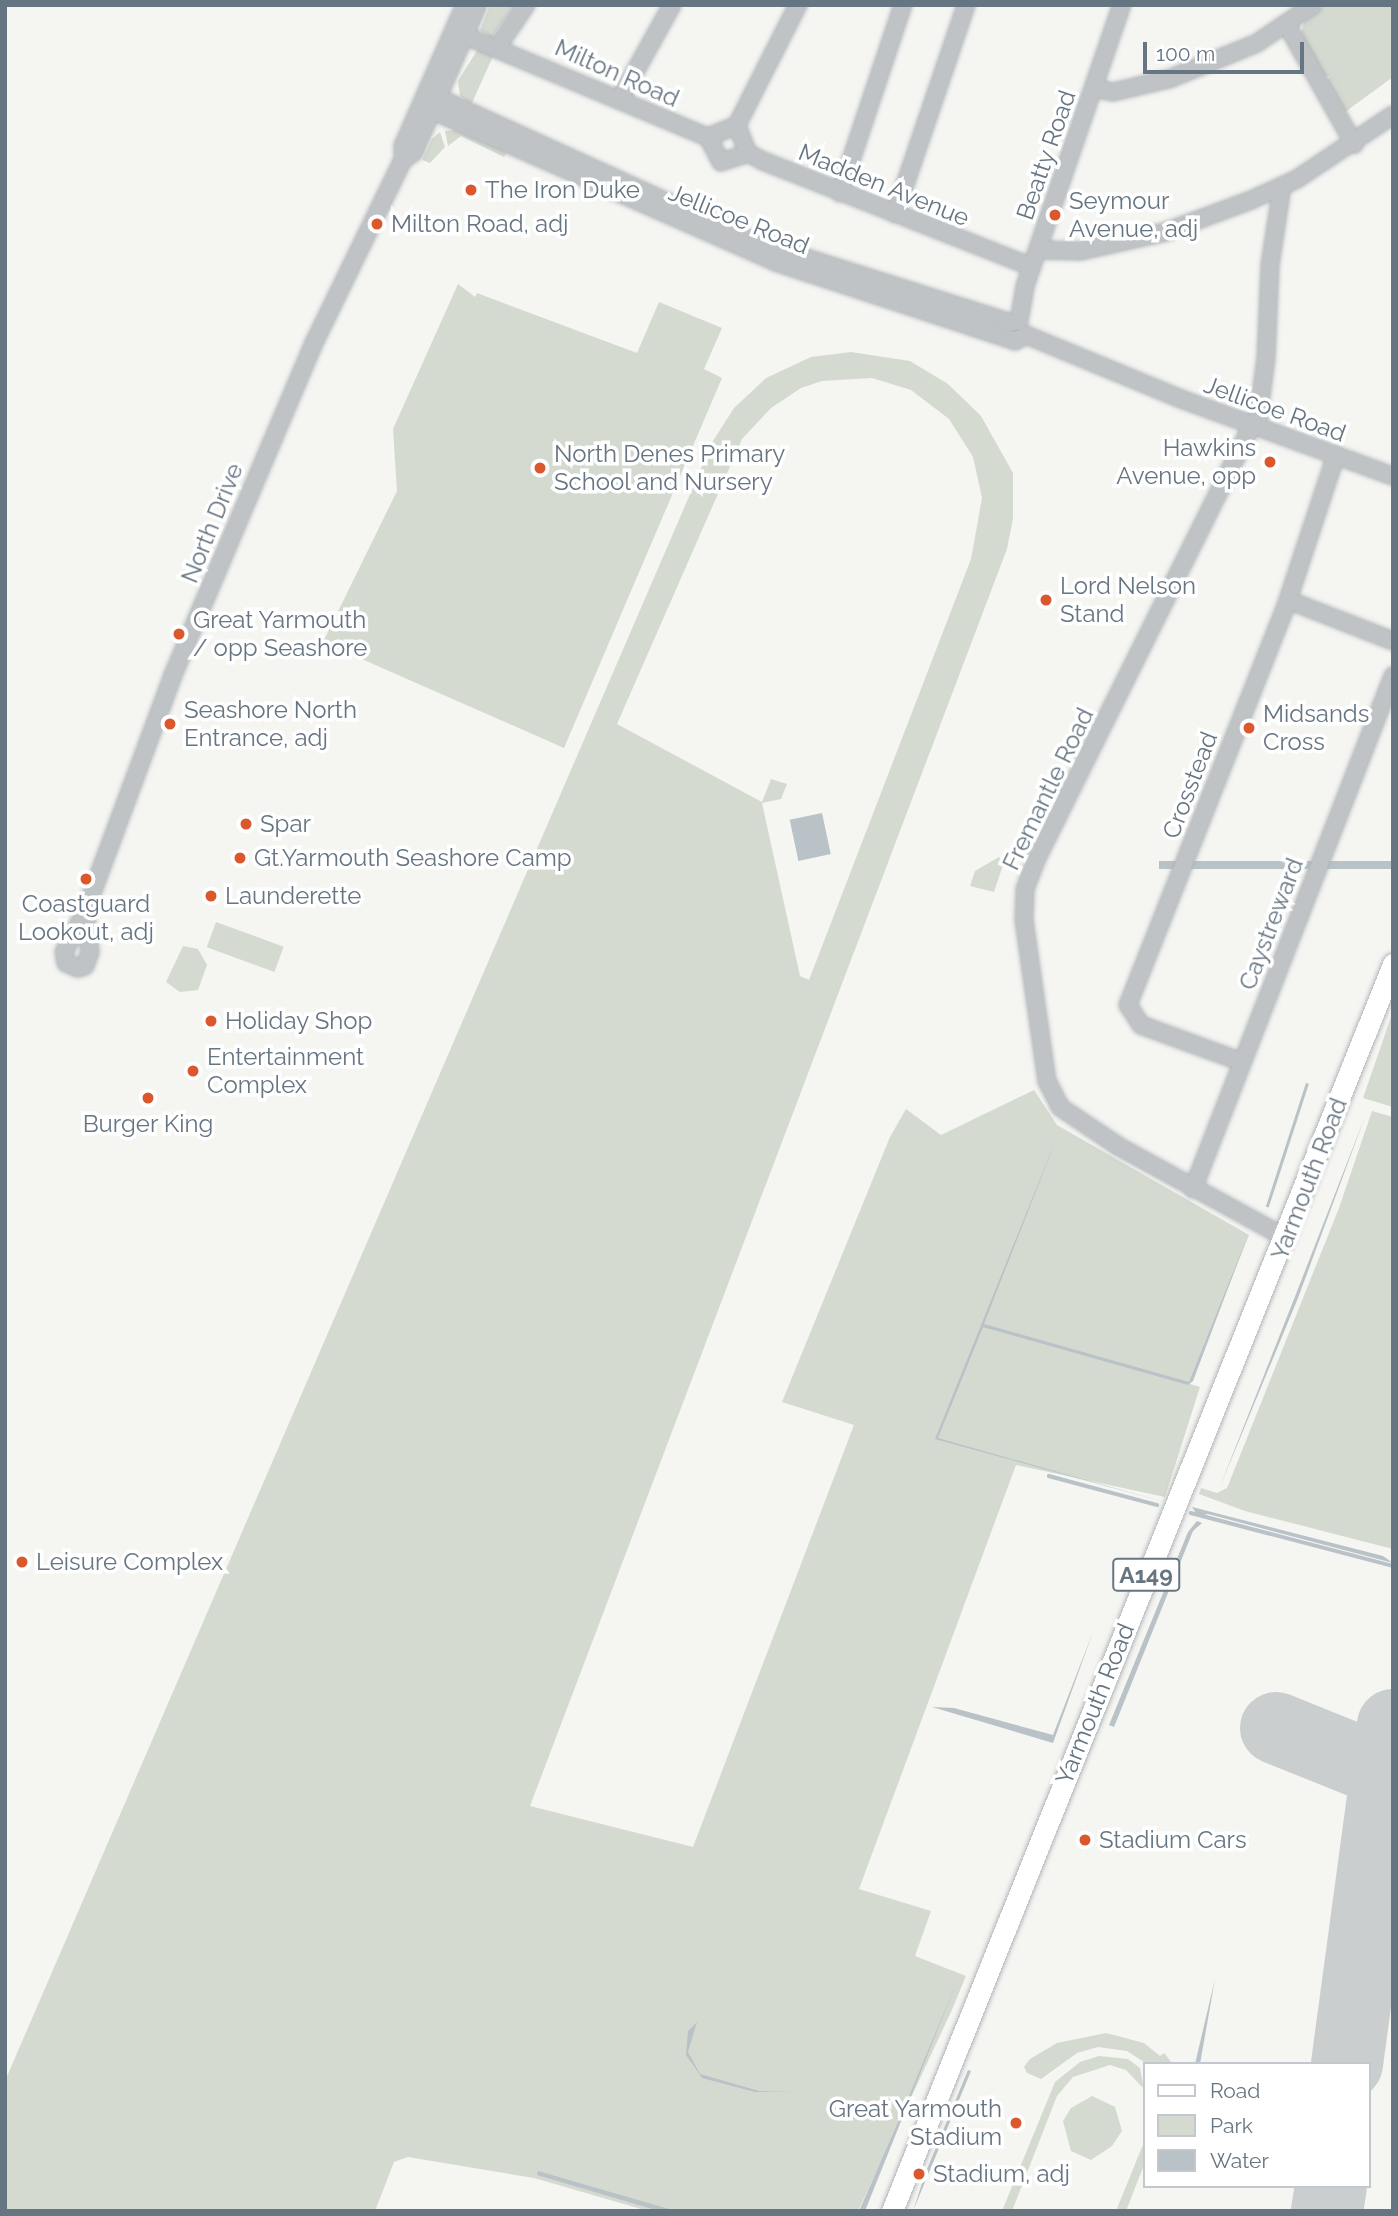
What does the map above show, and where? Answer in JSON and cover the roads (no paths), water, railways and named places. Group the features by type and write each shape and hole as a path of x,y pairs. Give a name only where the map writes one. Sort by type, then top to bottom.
{"main road":[{"name":"Yarmouth Road","path":"892,2211 1286,1238 1393,964"}],"street":[{"name":"North Drive","path":"85,912 90,952 85,966 78,968 64,958 74,926 85,912 172,678 247,495 350,265 403,160 403,146 430,102 459,33 465,5"},
{"name":"North Drive","path":"459,33 478,5"},
{"path":"496,49 526,5"},
{"path":"621,97 671,5"},
{"path":"708,137 737,125 798,5"},
{"path":"840,194 903,5"},
{"path":"895,214 966,5"},
{"name":"Beatty Road","path":"1016,328 1032,267 1122,5"},
{"path":"1094,88 1113,92 1169,79 1287,25 1312,5"},
{"path":"1287,25 1354,144"},
{"name":"Milton Road","path":"459,33 621,97 708,137 721,162 748,153"},
{"name":"Jellicoe Road","path":"430,102 777,257 1016,328 1255,426 1393,476"},
{"path":"1038,250 1081,251 1165,232 1282,187 1354,144 1393,115"},
{"path":"737,125 748,153"},
{"name":"Madden Avenue","path":"748,153 840,194 1032,267"},
{"name":"Fremantle Road","path":"1282,187 1270,265 1266,358 1255,426 1037,858 1024,901 1052,1094 1075,1121 1193,1189 1286,1238"},
{"name":"Crosstead","path":"1242,1062 1141,1025 1128,1005 1287,600 1336,455"},
{"path":"1287,600 1393,641"},
{"name":"Caystreward","path":"1193,1189 1393,676"}],"water":[{"path":"822,813 831,854 798,861 790,820"},
{"path":"1159,861 1393,861 1393,869 1159,869"},
{"path":"1306,1083 1309,1084 1269,1208 1266,1207"},
{"path":"1366,1114 1298,1298 1219,1489 1296,1294"},
{"path":"1061,1127 984,1324 1189,1382 1248,1235 1193,1381 1188,1385 983,1327 938,1438 1164,1502 935,1439"},
{"path":"1192,1507 1383,1556 1393,1563 1208,1514 1198,1516"},
{"path":"1197,1521 1202,1523 1193,1531 1114,1727 1109,1725 1188,1532"},
{"path":"1093,1632 1053,1743 932,1707 954,1708 1053,1735"},
{"path":"958,1979 865,2211 859,2211 899,2120"},
{"path":"1215,1979 1200,2062 1195,2062"},
{"path":"697,2022 688,2052 700,2074 759,2091 794,2091 755,2092 702,2078 686,2055 688,2031"},
{"path":"968,2070 971,2071 913,2211 925,2174"},
{"path":"538,2171 676,2211 659,2211 537,2175"}],"waterway":[{"path":"1049,1476 1157,1505"},
{"path":"1191,1513 1393,1566"}],"place":[{"name":"The Iron Duke","path":"471,190"},
{"name":"Seymour Avenue, adj","path":"1055,215"},
{"name":"Milton Road, adj","path":"377,224"},
{"name":"Hawkins Avenue, opp","path":"1270,462"},
{"name":"North Denes Primary School and Nursery","path":"540,468"},
{"name":"Lord Nelson Stand","path":"1046,600"},
{"name":"Great Yarmouth / opp Seashore","path":"179,634"},
{"name":"Seashore North Entrance, adj","path":"170,724"},
{"name":"Midsands Cross","path":"1249,728"},
{"name":"Spar","path":"246,824"},
{"name":"Gt.Yarmouth Seashore Camp","path":"240,858"},
{"name":"Coastguard Lookout, adj","path":"86,879"},
{"name":"Launderette","path":"211,896"},
{"name":"Holiday Shop","path":"211,1021"},
{"name":"Entertainment Complex","path":"193,1071"},
{"name":"Burger King","path":"148,1098"},
{"name":"Leisure Complex","path":"22,1562"},
{"name":"Stadium Cars","path":"1085,1840"},
{"name":"Great Yarmouth Stadium","path":"1016,2123"},
{"name":"Stadium, adj","path":"919,2174"}]}
